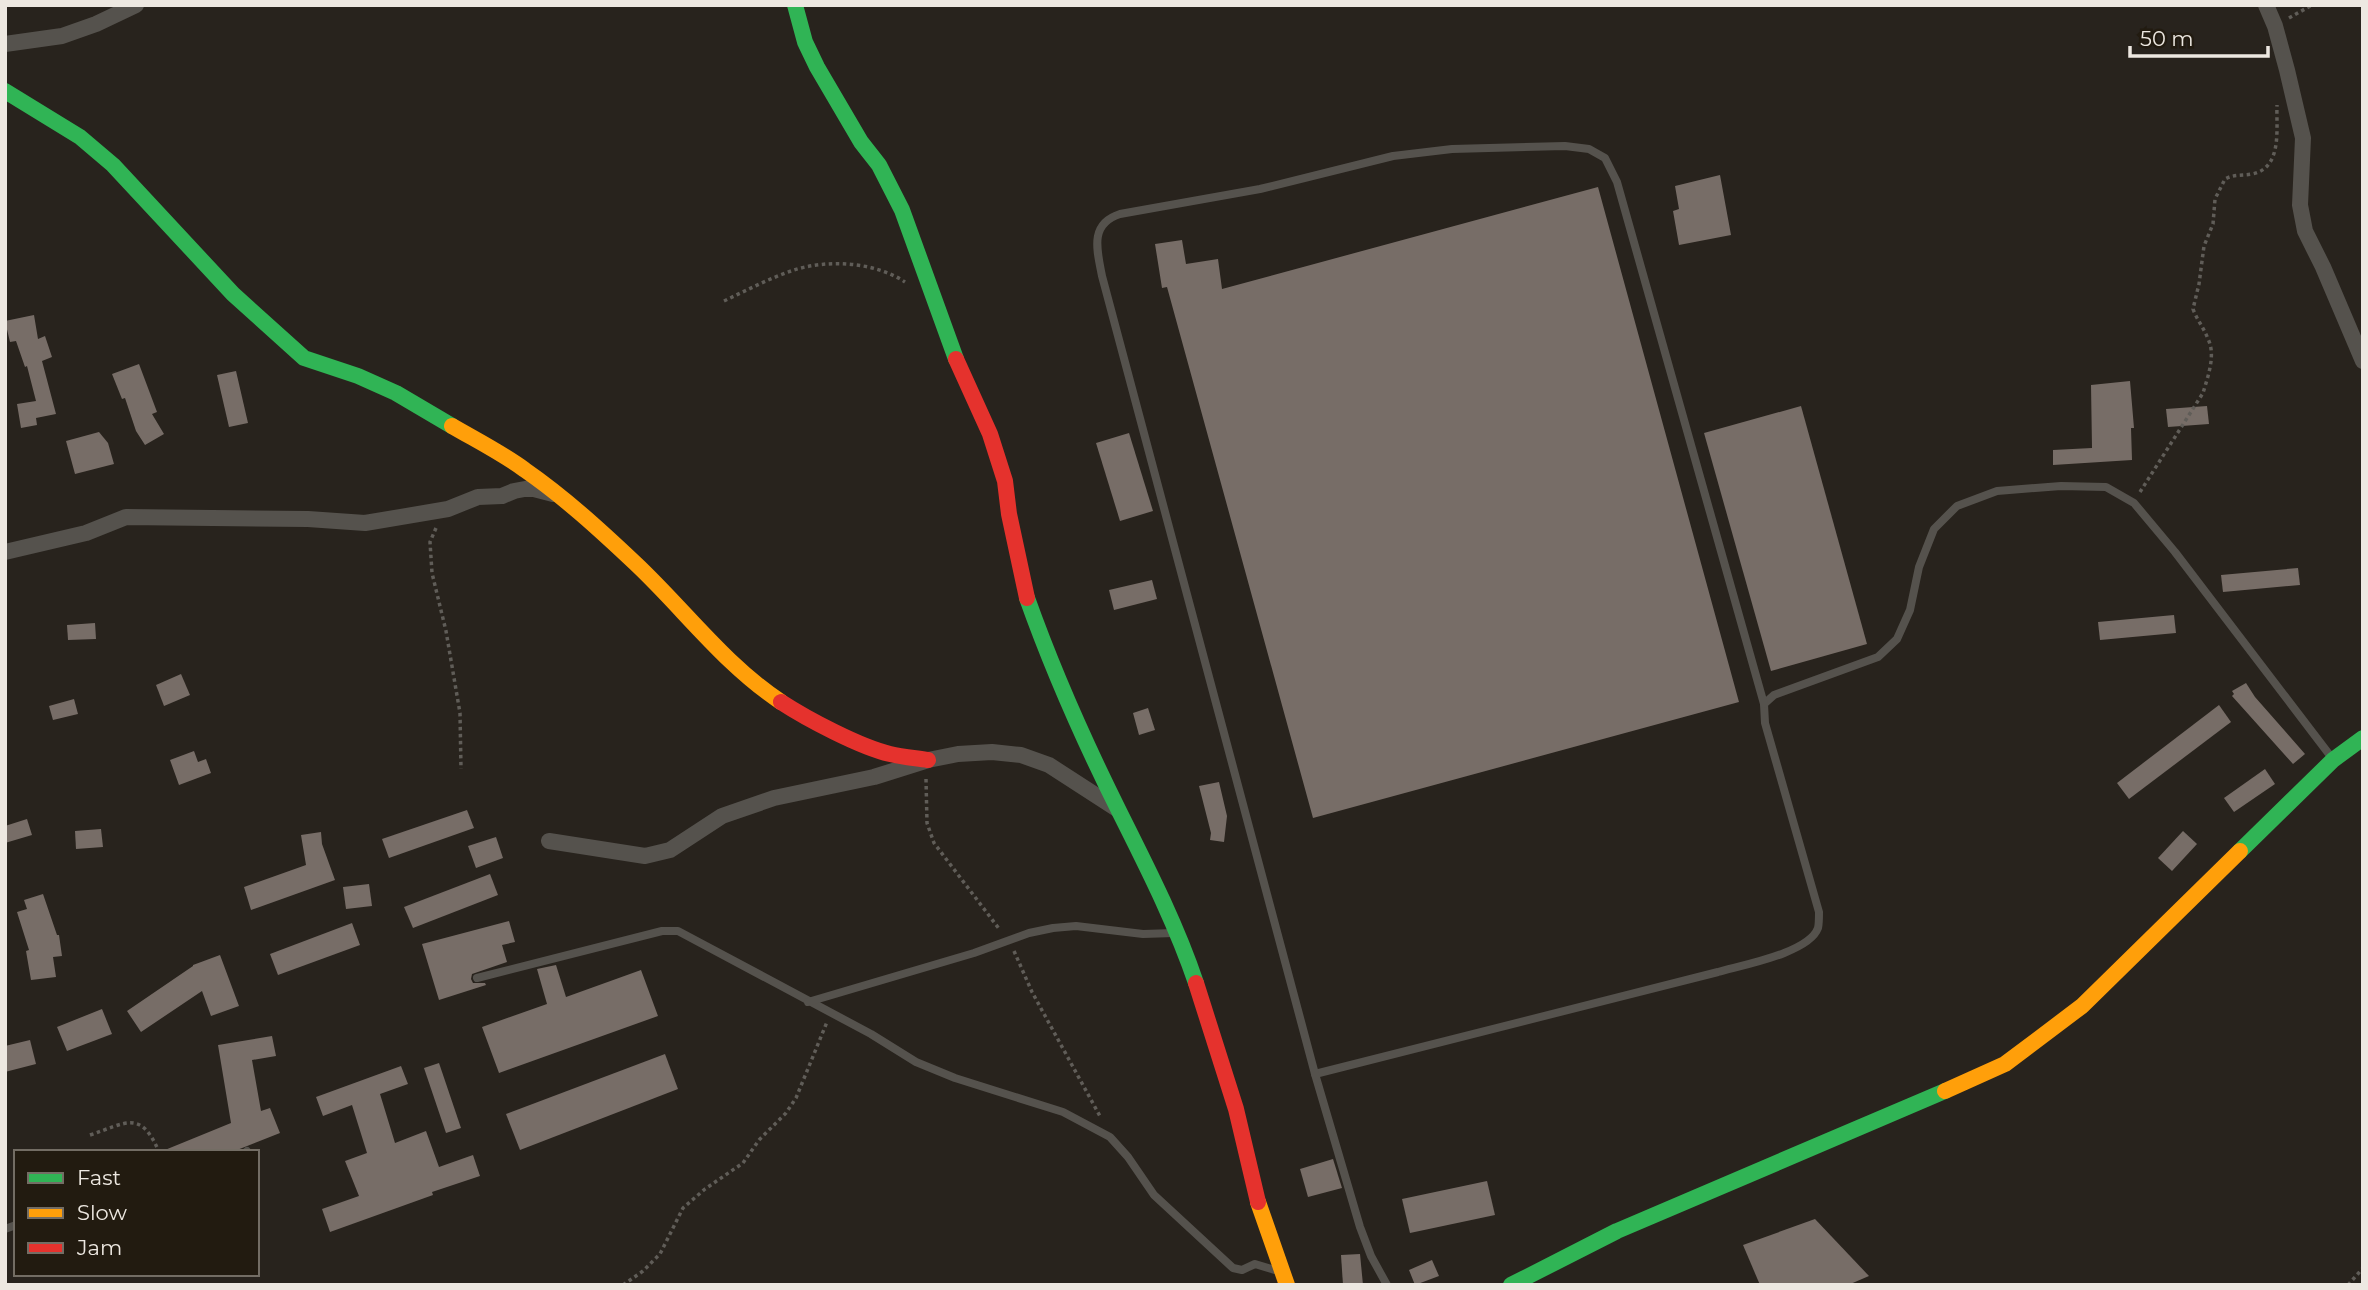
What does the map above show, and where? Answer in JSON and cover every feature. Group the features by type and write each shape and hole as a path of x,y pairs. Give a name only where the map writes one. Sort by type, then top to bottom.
{"street":[{"path":"5,44 62,36 136,5"},
{"path":"795,5 805,41 817,67 861,142 879,165 902,210 939,317 990,434 1004,481 1027,597 1045,649 1177,933 1221,1059 1249,1159 1262,1218 1284,1278"},
{"path":"2266,5 2275,26 2303,138 2300,205 2305,231 2363,361"},
{"path":"5,92 80,137 113,165 233,294 304,358 358,376 397,393 523,468 565,499 635,563 718,650 757,686 797,713 870,747 890,754 928,760"},
{"path":"5,552 86,533 127,517 308,519 365,523 448,509 478,497 502,496 530,488 565,499"},
{"path":"1511,1285 1617,1231 2005,1064 2082,1006 2333,760 2363,738"},
{"path":"550,841 645,856 670,850 722,816 774,798 874,777 928,760 958,754 992,752 1021,755 1049,765 1119,811"}],"lane":[{"path":"1315,1074 1782,954 1807,942 1817,930 1819,912 1765,723 1764,704 1617,182 1605,158 1589,149 1565,146 1452,149 1393,156 1260,189 1108,218 1101,225 1097,238 1102,276 1315,1074 1360,1227 1371,1256 1387,1285"},
{"path":"1764,704 1774,695 1878,657 1896,639 1910,610 1919,567 1934,528 1957,506 1997,491 2061,486 2106,487 2133,502 2175,552 2333,760"},
{"path":"808,1002 1054,928 1076,926 1143,934 1177,933"},
{"path":"477,978 662,931 677,931 916,1062 955,1078 1063,1112 1110,1137 1128,1157 1154,1195 1233,1269 1242,1270 1255,1264 1284,1278"}],"path":[{"path":"2275,26 2312,5"},
{"path":"2133,502 2203,393 2212,351 2193,309 2200,284 2204,246 2213,224 2216,199 2225,179 2235,175 2253,174 2263,170 2272,161 2276,142 2277,104"},
{"path":"724,300 794,270 824,264 874,269 901,279 912,288"},
{"path":"448,509 430,542 434,586 446,631 460,713 461,769"},
{"path":"928,760 925,799 927,823 934,843 1008,940 1032,992 1110,1137"},
{"path":"623,1285 643,1271 660,1254 683,1208 743,1163 759,1140 786,1113 804,1082 830,1013"},
{"path":"90,1135 130,1122 138,1123 146,1128 158,1150"},
{"path":"2348,1285 2363,1268"}],"building":[{"path":"1720,175 1731,235 1679,245 1673,211 1679,209 1675,186"},
{"path":"1598,187 1739,702 1313,818 1167,287 1162,288 1155,244 1182,240 1186,264 1218,259 1222,289"},
{"path":"34,315 38,339 45,336 52,357 42,361 56,414 36,418 37,425 21,428 17,404 36,401 27,366 25,367 16,341 10,342 5,321"},
{"path":"139,364 157,412 152,414 164,434 145,445 136,431 125,398 122,399 112,374"},
{"path":"236,371 248,423 229,427 217,375"},
{"path":"2130,381 2134,428 2131,428 2132,460 2053,465 2053,450 2092,448 2091,385"},
{"path":"1801,406 1867,644 1771,671 1704,433"},
{"path":"2207,406 2209,424 2168,427 2166,409"},
{"path":"99,432 108,443 114,464 75,474 66,441"},
{"path":"1129,433 1153,511 1120,521 1096,443"},
{"path":"2298,568 2300,585 2223,592 2221,575"},
{"path":"1152,580 1157,599 1114,610 1109,590"},
{"path":"2174,615 2176,633 2100,640 2098,622"},
{"path":"95,623 96,639 68,640 67,625"},
{"path":"181,674 190,695 164,706 156,685"},
{"path":"2246,683 2305,754 2293,764 2232,696 2232,691"},
{"path":"74,699 78,714 53,720 49,706"},
{"path":"2219,705 2231,722 2129,799 2117,783"},
{"path":"1148,708 1155,730 1139,735 1133,713"},
{"path":"194,751 198,762 206,759 211,773 179,785 170,760"},
{"path":"2265,769 2275,784 2234,812 2224,798"},
{"path":"1219,782 1227,816 1224,842 1210,840 1211,833 1199,786"},
{"path":"467,810 474,828 389,858 382,839"},
{"path":"27,819 32,835 5,843 5,826"},
{"path":"101,829 103,847 76,849 75,831"},
{"path":"2183,831 2197,844 2172,871 2158,858"},
{"path":"321,832 322,844 335,880 251,910 244,887 306,865 301,835"},
{"path":"496,837 503,858 476,868 468,846"},
{"path":"490,874 498,895 413,928 404,907"},
{"path":"369,884 372,906 346,909 343,887"},
{"path":"43,894 59,935 62,956 53,957 56,977 31,980 26,951 29,950 17,912 27,909 24,900"},
{"path":"509,921 515,942 502,945 507,962 472,974 473,983 486,985 439,1000 422,944"},
{"path":"352,923 360,945 278,975 270,954"},
{"path":"220,955 239,1006 211,1016 202,991 141,1032 127,1011 193,965"},
{"path":"556,965 566,997 641,970 658,1016 499,1073 482,1027 547,1004 537,969"},
{"path":"102,1009 112,1034 67,1051 57,1027"},
{"path":"272,1036 276,1056 252,1060 261,1111 270,1108 280,1133 237,1150 165,1150 231,1123 218,1045"},
{"path":"30,1040 36,1064 5,1072 5,1046"},
{"path":"665,1054 678,1089 520,1150 506,1114"},
{"path":"439,1063 461,1128 446,1133 424,1068"},
{"path":"401,1066 408,1084 380,1094 395,1143 426,1131 439,1167 473,1155 480,1176 330,1232 322,1209 359,1196 345,1161 367,1153 352,1105 323,1116 316,1097"},
{"path":"1333,1159 1342,1188 1308,1197 1300,1169"},
{"path":"1487,1181 1495,1215 1410,1233 1402,1199"},
{"path":"1815,1219 1869,1276 1848,1285 1760,1285 1743,1245"},
{"path":"1360,1254 1363,1285 1343,1285 1341,1255"},
{"path":"1432,1260 1439,1276 1415,1285 1409,1270"}],"traffic: fast":[{"path":"795,5 805,42 817,67 861,142 879,165 902,210 956,359"},
{"path":"5,91 80,137 113,165 233,294 304,358 358,376 396,393 452,426"},
{"path":"1027,598 1070,707 1161,897 1196,983"},
{"path":"2240,851 2333,760 2363,738"},
{"path":"1511,1285 1617,1231 1945,1091"}],"traffic: slow":[{"path":"452,426 498,452 568,503 635,563 741,671 781,702"},
{"path":"1945,1091 2005,1064 2082,1006 2240,851"},
{"path":"1258,1202 1287,1285"}],"traffic: jam":[{"path":"956,359 990,434 1005,481 1009,514 1027,598"},
{"path":"781,702 864,745 890,754 928,760"},
{"path":"1196,983 1236,1109 1258,1202"}]}
